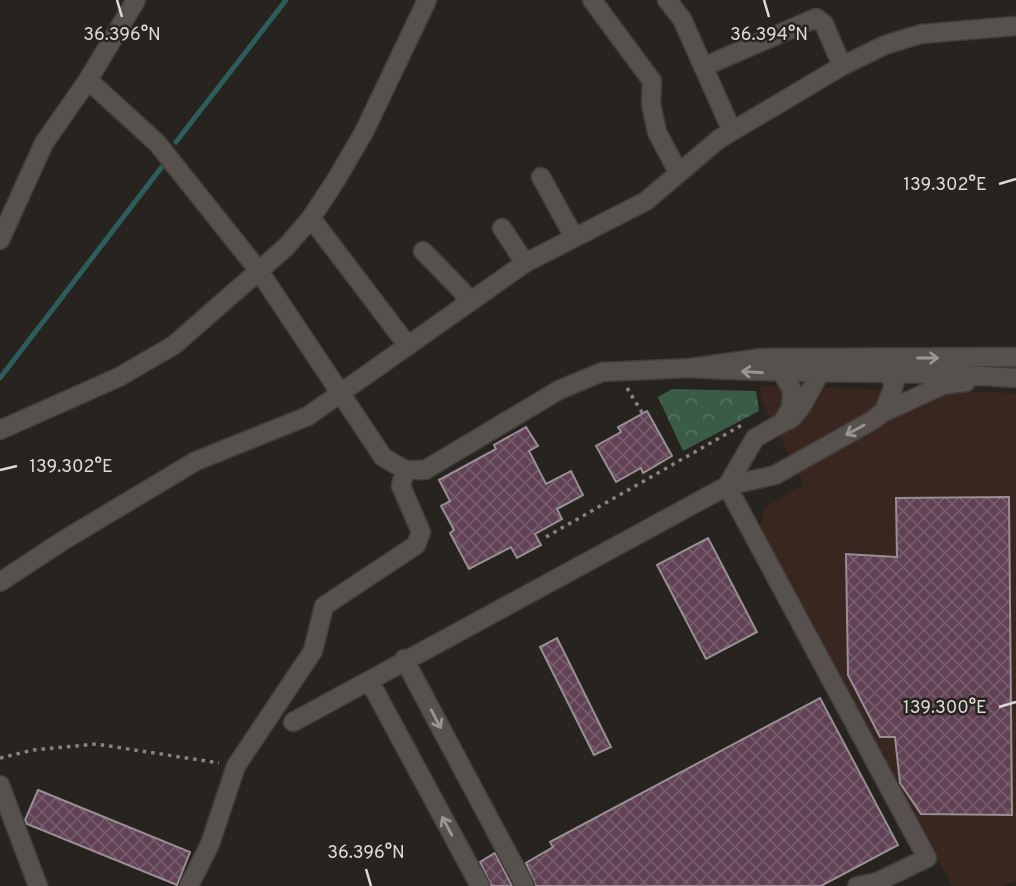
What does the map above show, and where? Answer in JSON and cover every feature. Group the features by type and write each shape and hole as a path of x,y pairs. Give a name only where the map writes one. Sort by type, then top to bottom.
{"street":[{"path":"0,240 44,143 88,80 136,0"},
{"path":"0,430 119,377 174,345 259,271 311,218 364,132 427,0"},
{"path":"592,0 652,81 652,104 657,132 678,172"},
{"path":"667,0 682,19 733,131"},
{"path":"703,67 816,18 824,24 842,66"},
{"path":"0,582 64,540 196,461 301,420 525,263 646,201 678,172 733,131 842,66 885,45 921,34 1016,26"},
{"path":"88,80 158,142 259,271 383,457 405,470 425,470 559,390 602,372 690,368 782,373 826,365"},
{"path":"541,177 574,237"},
{"path":"311,218 408,346"},
{"path":"502,229 525,263"},
{"path":"423,251 462,291 468,303"},
{"path":"885,366 1016,357"},
{"path":"690,368 762,358 1016,378"},
{"path":"727,486 755,438 797,415 826,365"},
{"path":"881,414 894,385 885,366"},
{"path":"782,373 792,390 791,408 782,423"},
{"path":"293,722 370,681 404,659 727,486 775,475 881,414 943,385 1016,378"},
{"path":"189,886 210,844 236,766 313,651 324,606 416,545 421,532 401,486 405,470"},
{"path":"727,486 927,858 877,882 857,886"},
{"path":"404,659 526,886"},
{"path":"370,681 480,886"},
{"path":"0,785 38,886"}],"path":[{"path":"628,387 643,414"},
{"path":"545,537 747,423"},
{"path":"0,758 33,750 96,744 236,766"}],"shaded area":[{"path":"760,386 1016,393 1016,881 1002,886 952,886 760,527 765,507 804,484 761,400"}],"green space":[{"path":"672,389 756,391 759,411 683,451 658,397"}],"building":[{"path":"647,411 672,456 643,473 641,468 616,482 596,446 621,432 618,427"},
{"path":"526,427 538,446 529,451 546,484 571,471 583,495 557,509 562,519 535,534 541,545 517,558 511,547 469,569 450,533 454,530 441,506 450,501 439,480 496,449 494,445"},
{"path":"1009,497 1012,815 921,814 900,783 895,737 880,737 848,675 846,554 897,557 896,498"},
{"path":"708,538 757,632 706,659 657,565"},
{"path":"557,638 611,747 594,755 540,647"},
{"path":"820,698 898,845 821,886 536,886 526,863 553,847 550,842"},
{"path":"38,790 190,852 177,885 27,824 25,820"},
{"path":"495,853 512,886 491,886 480,862"}],"waterway":[{"path":"176,142 286,0"},
{"path":"0,378 161,168"}]}
